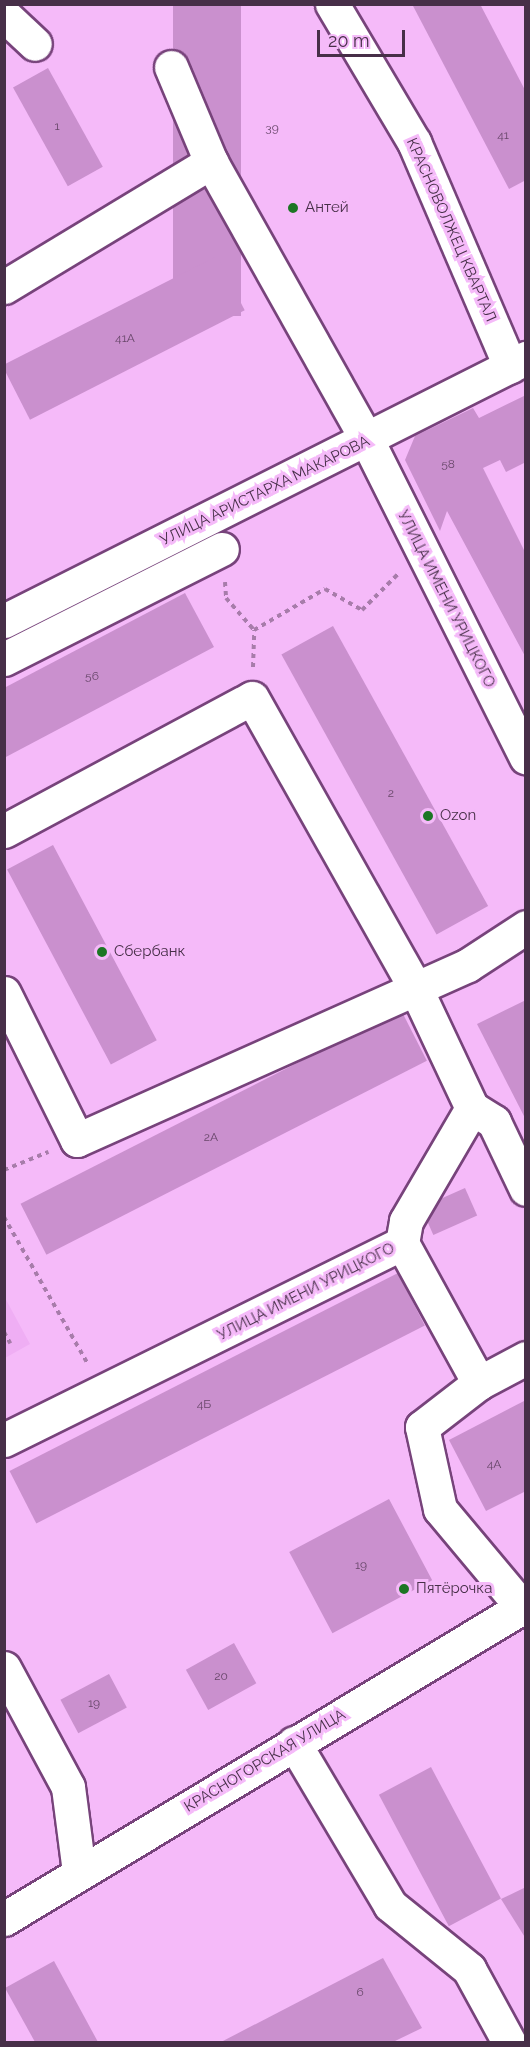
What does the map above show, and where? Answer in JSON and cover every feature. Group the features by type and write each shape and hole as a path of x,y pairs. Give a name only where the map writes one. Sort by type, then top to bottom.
{"street":[{"name":"КРАСНОВОЛЖЕЦ КВАРТАЛ","path":"332,4 414,142 518,362"},
{"path":"4,15 35,44"},
{"name":"УЛИЦА ИМЕНИ УРИЦКОГО","path":"171,67 211,162 367,440 525,757"},
{"path":"4,287 211,162"},
{"name":"УЛИЦА АРИСТАРХА МАКАРОВА","path":"4,621 518,362"},
{"path":"4,659 222,549"},
{"path":"4,831 252,698 415,987 472,1108 494,1122 525,1189"},
{"path":"4,993 77,1140 468,965 525,927"},
{"path":"402,1243 406,1221 472,1108"},
{"name":"УЛИЦА ИМЕНИ УРИЦКОГО","path":"4,1440 104,1394 402,1243 479,1383"},
{"path":"524,1606 440,1509 422,1427 479,1383 525,1358"},
{"name":"КРАСНОГОРСКАЯ УЛИЦА","path":"4,1918 524,1606"},
{"path":"4,1668 68,1787 79,1872"},
{"path":"294,1743 390,1905 469,1969 509,2043"}],"path":[{"path":"222,549 226,598 255,630 252,698"},
{"path":"255,630 325,589 362,610 422,550"},
{"path":"4,1170 77,1140"},
{"path":"4,1217 104,1394"},
{"path":"4,1332 10,1343"}],"shaded area":[{"path":"4,1296 30,1344 5,1358 4,1358"}],"building":[{"path":"173,4 241,4 241,316 173,316"},
{"path":"412,4 480,4 526,92 526,180 509,189"},
{"path":"48,68 103,167 68,186 13,87"},
{"path":"217,256 245,310 30,420 4,369 4,365"},
{"path":"526,395 526,462 506,472 500,460 483,468 526,554 526,658 447,511 440,531 405,460 415,436 473,408 479,418"},
{"path":"185,593 214,647 4,758 4,688"},
{"path":"333,626 488,906 437,934 281,655"},
{"path":"53,845 157,1040 111,1065 7,869"},
{"path":"526,1000 526,1120 477,1024"},
{"path":"401,1010 427,1061 46,1255 21,1204"},
{"path":"465,1188 477,1215 433,1235 421,1208"},
{"path":"398,1273 425,1326 36,1524 10,1471"},
{"path":"526,1400 526,1491 486,1511 449,1440"},
{"path":"389,1499 432,1580 332,1633 289,1552"},
{"path":"234,1643 256,1683 208,1710 186,1670"},
{"path":"109,1674 127,1708 78,1733 60,1700"},
{"path":"431,1767 501,1899 449,1926 379,1795"},
{"path":"526,1887 526,1939 501,1899"},
{"path":"383,1958 422,2028 393,2042 221,2042"},
{"path":"54,1961 98,2042 35,2042 5,1988"}],"place":[{"name":"Антей","path":"293,208"},
{"name":"Ozon","path":"428,816"},
{"name":"Сбербанк","path":"102,952"},
{"name":"Пятёрочка","path":"404,1589"}]}
